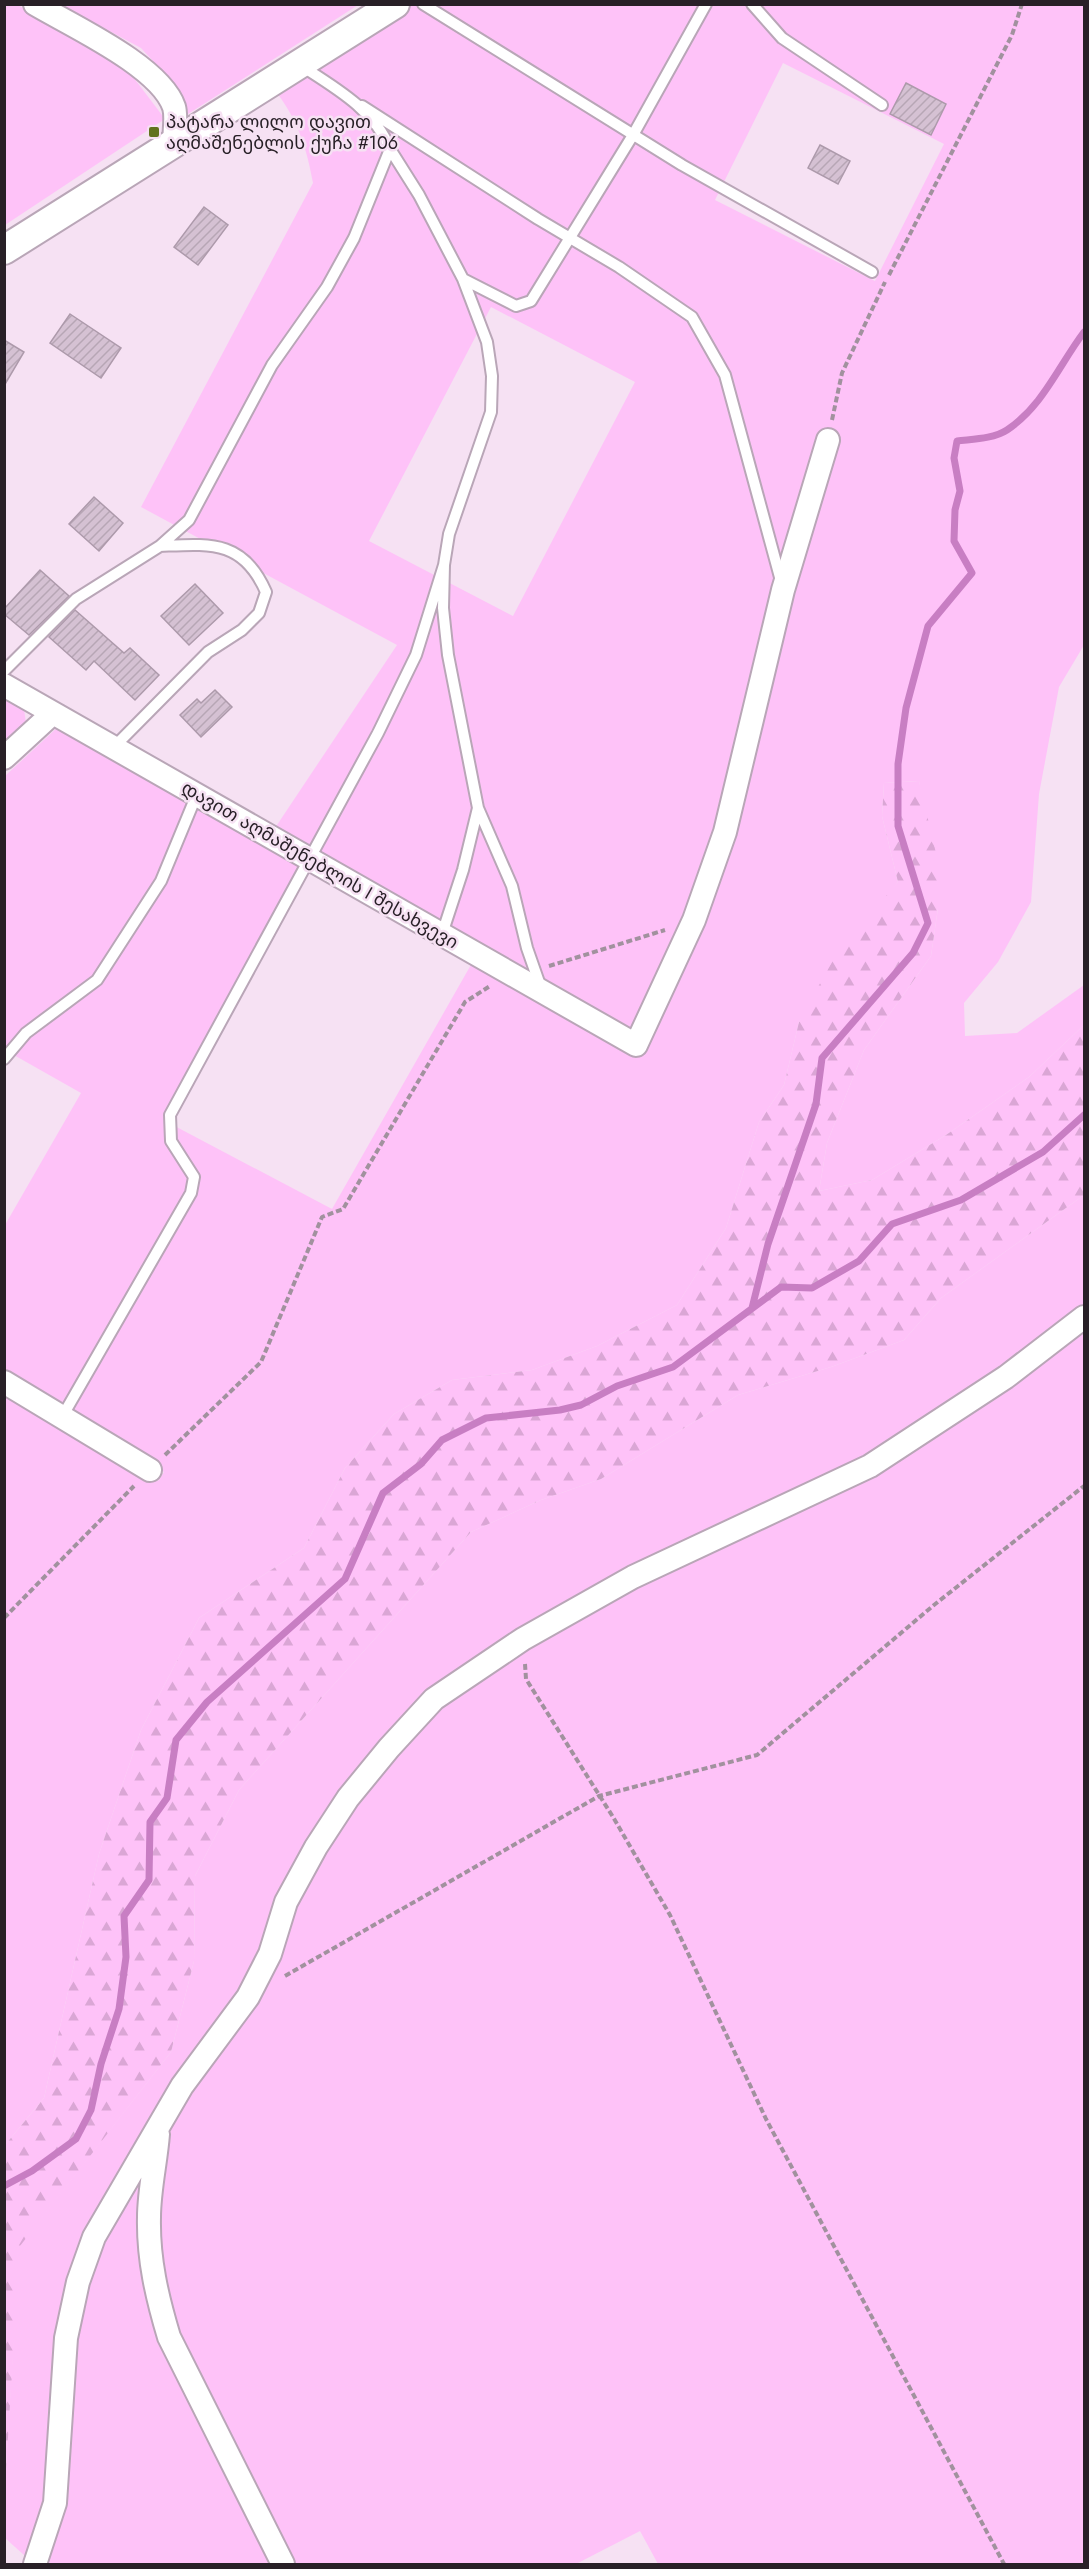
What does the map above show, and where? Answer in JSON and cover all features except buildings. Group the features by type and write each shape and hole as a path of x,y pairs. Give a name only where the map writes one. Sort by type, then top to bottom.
{"street":[{"path":"35,4 134,61 160,85 174,108 174,144"},
{"path":"4,250 395,4"},
{"path":"694,920 725,832 783,590 828,440"},
{"name":"დავით აღმაშენებლის I შესახვევი","path":"4,685 442,934 531,979 636,1045 694,920"},
{"path":"4,758 53,713"},
{"path":"36,2565 55,2503 66,2338 78,2282 94,2237 182,2086 248,1997 270,1954 286,1902 316,1847 348,1798 434,1699 523,1639 633,1577 870,1466 1006,1377 1084,1317"},
{"path":"4,1382 150,1470"},
{"path":"158,2127 148,2216 151,2265 159,2304 169,2337 282,2565"}],"lane":[{"path":"423,4 682,165 872,272"},
{"path":"463,279 516,306 531,302 633,135 706,4"},
{"path":"752,4 782,38 882,105"},
{"path":"299,64 692,317 725,375 783,590"},
{"path":"352,99 385,136 390,149 419,195 463,279 487,342 492,376 491,412 449,534 444,566 443,608 448,655 478,808 512,886 531,979"},
{"path":"4,671 76,599 160,546 189,520 272,365 327,287 354,238 390,149"},
{"path":"114,747 208,652 242,630 259,613 266,592 260,578 238,553 220,547 160,546"},
{"path":"62,1417 191,1193 194,1177 171,1141 170,1115 308,858 345,797 416,655 444,566"},
{"path":"4,1059 26,1033 97,980 161,881 197,794"},
{"path":"442,934 463,870 478,808"}],"path":[{"path":"828,440 842,373 902,246 1012,35 1022,4"},
{"path":"4,1618 150,1470 261,1362 322,1217 343,1209 465,1002 485,988 531,979 602,951 694,920"},
{"path":"248,1997 599,1796 757,1755 934,1605 1084,1486"},
{"path":"523,1639 526,1679 670,1916 766,2119 1004,2565"}],"green space":[{"path":"16,4 124,65 165,119 5,225 5,5"},
{"path":"61,5 358,5 188,114 167,76 141,48"},
{"path":"410,5 1084,5 1084,645 1059,687 1039,794 1031,902 998,962 964,1003 965,1036 1017,1033 1084,985 1084,1025 1029,1077 946,1135 872,1180 819,1191 827,1143 864,1050 931,956 938,908 919,781 884,783 882,816 898,882 799,1022 784,1085 759,1122 726,1228 677,1305 597,1346 532,1370 452,1380 394,1414 345,1468 304,1548 199,1618 141,1730 99,1854 44,2098 5,2145 5,1388 158,1481 164,1472 5,1373 5,1225 81,1093 5,1050 5,776 73,713 275,828 397,645 141,507 313,183 301,136 291,114 277,93","holes":["783,63 944,144 875,281 715,200","491,307 635,382 513,616 369,541","310,869 472,963 332,1209 169,1123"]},
{"path":"5,697 24,709 26,723 5,743"},
{"path":"919,781 939,866 938,908 931,956 864,1050 827,1143 819,1191 872,1180 946,1135 1029,1077 1084,1025 1084,1195 941,1298 904,1340 831,1367 738,1395 601,1479 541,1500 471,1532 239,1790 195,1876 194,1961 171,2052 20,2246 5,2485 5,2145 44,2098 99,1854 141,1730 199,1618 304,1548 345,1468 394,1414 452,1380 532,1370 597,1346 677,1305 726,1228 759,1122 784,1085 799,1022 836,954 898,882 882,816 884,783"},
{"path":"1084,1195 1084,2564 658,2564 640,2531 576,2564 34,2564 5,2538 5,2485 19,2246 171,2052 194,1961 195,1876 239,1790 471,1532 541,1500 601,1479 738,1395 831,1367 904,1340 941,1298"}],"waterway":[{"path":"752,1308 768,1244 816,1104 822,1058 913,953 928,923 898,826 898,764 906,708 928,626 972,573 954,541 955,510 960,491 954,458 957,441 996,435 1020,420 1041,397 1084,332"},
{"path":"4,2186 32,2171 76,2139 91,2110 101,2064 119,2009 126,1957 124,1916 149,1880 150,1822 167,1798 176,1740 207,1702 345,1579 383,1493 421,1464 442,1440 486,1418 560,1410 581,1405 617,1386 673,1367 781,1287 812,1288 859,1261 892,1224 961,1200 1043,1152 1084,1115"}],"place":[{"name":"პატარა ლილო დავით აღმაშენებლის ქუჩა #106","path":"154,132"}]}
